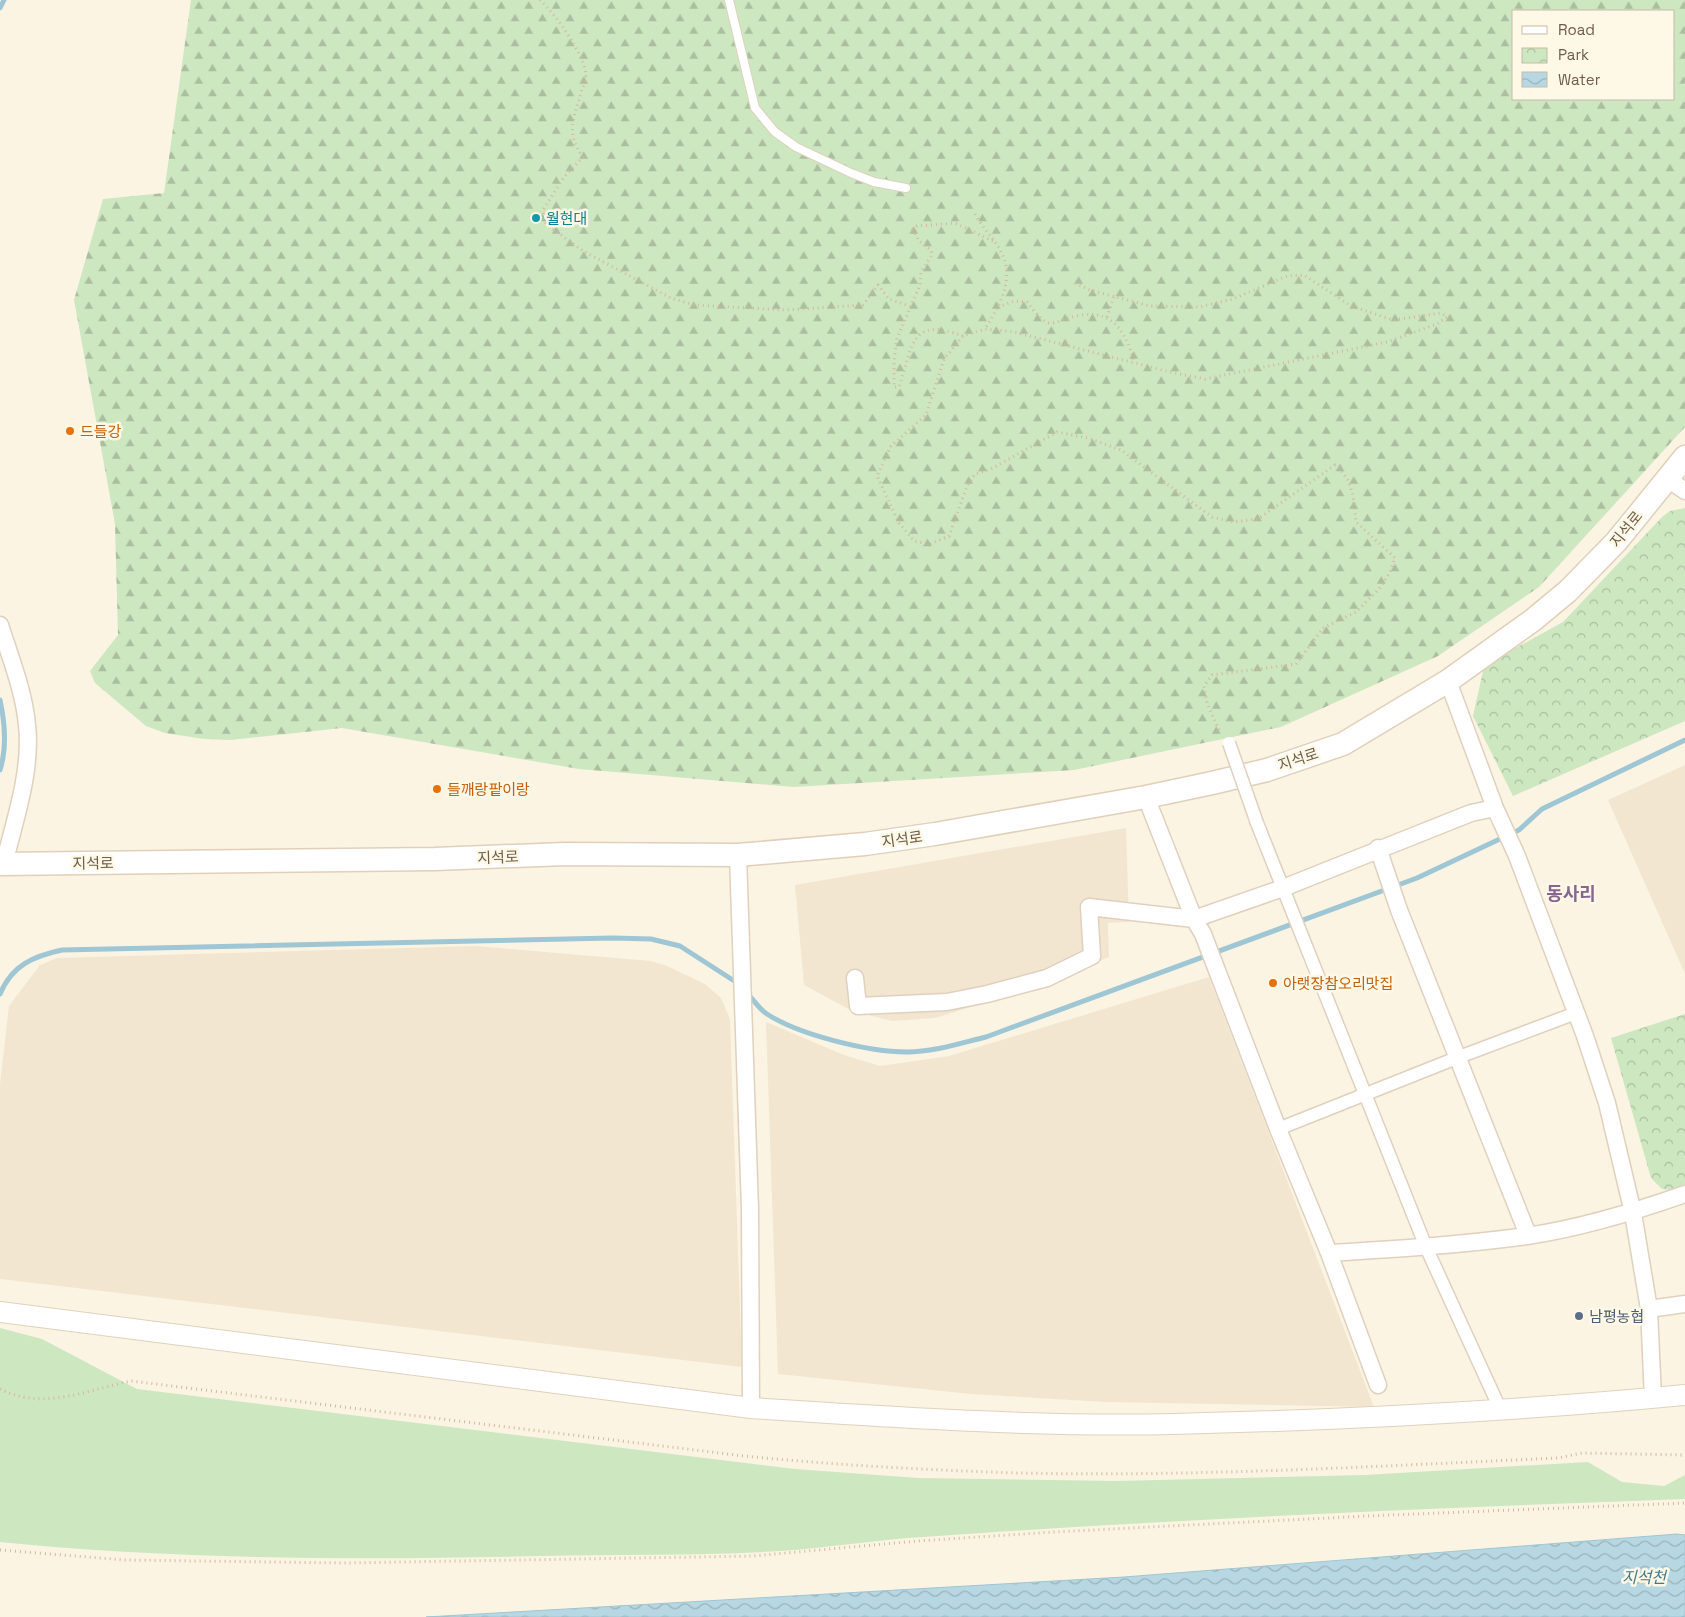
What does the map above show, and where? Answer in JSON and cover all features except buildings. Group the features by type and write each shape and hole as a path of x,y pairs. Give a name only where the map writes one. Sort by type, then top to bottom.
{"main road":[{"name":"지석로","path":"1,867 435,859 565,854 738,855 865,844 1146,797 1267,770 1343,744 1448,681 1534,620 1568,591 1616,542 1666,478 1685,457"}],"street":[{"path":"1666,478 1685,491"},
{"path":"0,625 21,690 28,743 24,777 1,867"},
{"path":"1448,681 1494,808 1517,856 1576,1013 1607,1104 1633,1212 1650,1309 1653,1398"},
{"path":"1229,743 1257,823 1426,1247 1501,1410"},
{"path":"1146,797 1194,919 1203,934 1278,1128 1330,1253 1378,1385"},
{"path":"855,978 858,1006 947,1002 1047,978 1092,956 1089,906 1194,919 1286,894 1378,848 1471,813 1494,808"},
{"path":"1378,848 1399,910 1459,1057 1528,1236"},
{"path":"738,855 750,1209 751,1408"},
{"path":"1278,1128 1576,1013"},
{"path":"1330,1253 1426,1247 1528,1236 1633,1212 1685,1194"},
{"path":"1650,1309 1685,1304"},
{"path":"0,1312 751,1408 1050,1423 1154,1424 1501,1410 1685,1395"}],"lane":[{"path":"729,0 755,108 775,132 796,147 851,173 874,182 906,188"}],"path":[{"path":"540,0 548,7 578,52 586,75 573,120 573,144 583,157 564,177 543,210 546,224 583,251 671,298 694,305 786,310 845,308 862,305 878,285 890,299 910,306"},
{"path":"975,214 1004,257 1004,292 998,307 985,329"},
{"path":"963,336 931,328 924,332 915,339 899,387 894,387 894,362 897,338 920,285 922,272 932,255 931,250 919,241 913,229 917,226 955,223 993,241"},
{"path":"1075,283 1150,306 1199,307 1233,300 1287,276 1304,275 1351,306 1393,320 1441,314 1447,317 1437,324 1387,342 1356,350 1310,356 1205,379 1014,332 985,329 963,336 944,359 926,415 891,446 877,476 898,523 914,541 930,544 949,536 967,486 975,474 991,470 1057,432 1088,438 1121,450 1212,517 1233,522 1258,519 1334,465 1345,473 1354,497 1356,522 1395,558 1389,574 1379,589 1356,612 1323,628 1296,664 1212,675 1204,686 1206,703 1219,730"},
{"path":"1107,317 1114,296"},
{"path":"998,307 1014,301 1027,302 1045,322 1051,323 1072,316 1103,315 1122,330 1128,342 1134,363"},
{"path":"0,1389 10,1395 39,1401 131,1380 744,1456 838,1465 1018,1473 1317,1469 1558,1458 1582,1453 1685,1455"},
{"path":"0,1550 125,1560 344,1563 753,1556 917,1541 1053,1532 1366,1516 1685,1503"}],"shaded area":[{"path":"1685,765 1685,974 1608,800"},
{"path":"1126,828 1129,922 1108,923 1109,957 1046,984 935,1018 892,1021 852,1011 804,985 795,885"},
{"path":"476,946 651,961 667,966 705,984 721,998 730,1019 742,1367 0,1279 0,1084 9,1006 40,965 57,958"},
{"path":"1209,977 1374,1407 1105,1402 971,1394 778,1374 766,1022 844,1055 880,1066 949,1056"}],"green space":[{"path":"191,0 1685,0 1685,427 1539,587 1438,656 1281,727 1074,770 794,787 579,769 342,728 230,740 204,739 165,733 146,726 95,683 90,671 118,635 115,524 74,300 103,199 164,193"},
{"path":"1685,508 1685,721 1513,796 1473,716 1483,671 1503,655 1563,622 1662,517 1670,511"},
{"path":"1685,1014 1685,1185 1672,1190 1662,1189 1651,1178 1611,1038"},
{"path":"0,1328 42,1339 137,1389 795,1469 918,1478 1117,1481 1365,1475 1588,1462 1622,1482 1664,1486 1685,1475 1685,1499 1209,1519 923,1537 797,1550 720,1554 407,1558 271,1557 135,1552 0,1542"}],"water":[{"name":"지석천","path":"1677,1534 1685,1535 1685,1617 426,1617 1124,1577"}],"waterway":[{"path":"0,8 4,0"},
{"path":"0,700 4,735 4,753 0,770"},
{"path":"746,992 764,1012 781,1022 815,1035 854,1046 917,1052 986,1037 1417,878 1519,830 1542,809 1685,740"},
{"path":"0,994 11,976 25,963 42,955 62,950 613,938 651,939 680,946 739,984"}],"place":[{"name":"월현대","path":"536,218"},
{"name":"드들강","path":"70,431"},
{"name":"들깨랑팥이랑","path":"437,789"},
{"name":"아랫장참오리맛집","path":"1273,983"},
{"name":"남평농협","path":"1579,1316"}],"district":[{"name":"동사리","path":"1571,893"}]}
